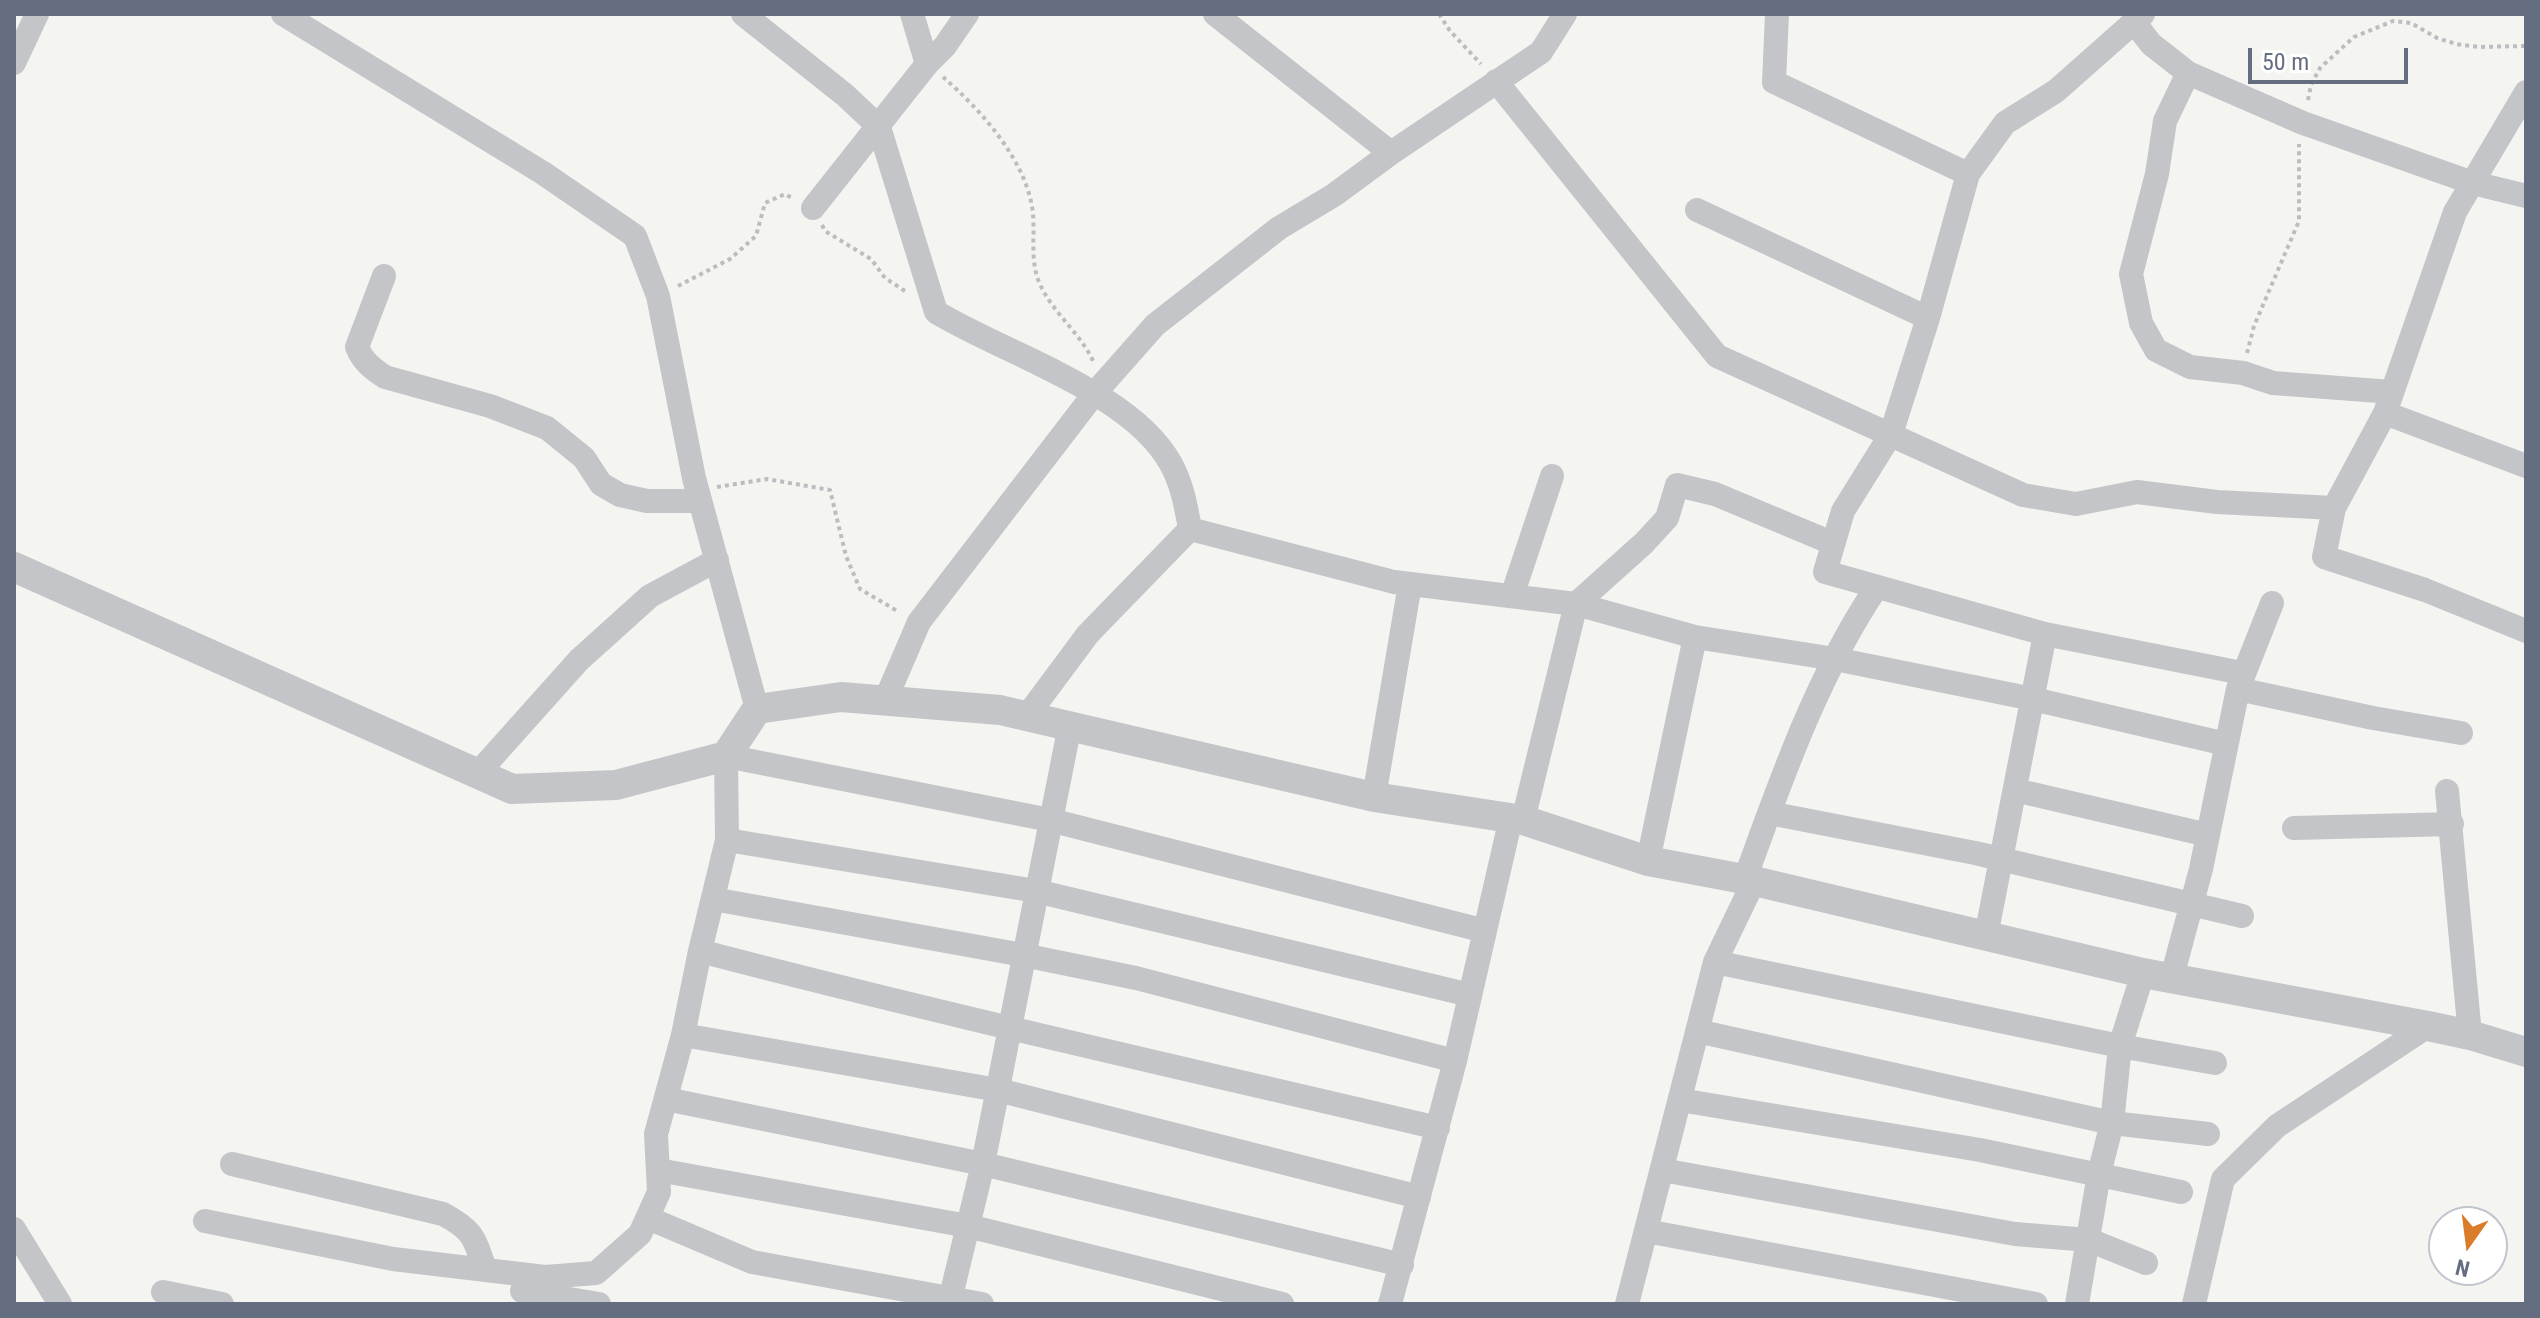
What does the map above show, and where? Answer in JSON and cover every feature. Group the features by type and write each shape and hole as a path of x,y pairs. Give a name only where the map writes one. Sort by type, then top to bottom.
{"street":[{"path":"14,63 37,14"},
{"path":"283,14 320,22 635,236 658,296 699,496 757,709 726,756 727,840 683,1035 656,1134 659,1192 640,1234 596,1273 545,1277 522,1290"},
{"path":"743,14 845,95 879,127 936,312 966,331 1094,394 1144,428 1170,462 1183,493 1190,529"},
{"path":"912,14 927,64"},
{"path":"813,208 927,64 945,46 967,14"},
{"path":"1215,14 1391,153"},
{"path":"885,701 919,622 1094,394 1155,325 1279,228 1334,195 1541,52 1565,14"},
{"path":"1777,14 1774,82 1968,174"},
{"path":"2461,733 2373,718 2240,681 2045,634 1825,572 1843,511 1891,434 1928,318 1968,174 2005,123 2056,91 2139,18 2151,44 2188,73 2303,123 2473,183 2526,196"},
{"path":"2188,73 2165,121 2157,174 2131,274 2141,323 2156,350 2190,367 2243,373 2273,383 2388,402 2526,466"},
{"path":"1496,81 1717,356 2023,495 2076,504 2137,492 2217,502 2334,508"},
{"path":"2526,92 2455,212 2388,402 2334,508 2324,557 2425,590 2526,631"},
{"path":"1697,210 1928,318"},
{"path":"384,276 357,347 361,357 385,377 490,406 547,428 584,458 601,484 620,495 647,501 699,496"},
{"path":"1512,596 1552,476"},
{"path":"1390,1304 1438,1128 1485,931 1576,604 1667,518 1677,485 1715,494 1832,543"},
{"path":"1190,529 1410,584 1576,604 1695,637 1835,659 2033,699 2226,744"},
{"path":"1027,716 1088,634 1190,529"},
{"path":"477,774 579,660 650,596 717,560"},
{"path":"14,567 512,789 616,785 726,756 1050,820 1485,931"},
{"path":"1374,797 1410,584"},
{"path":"1631,1303 1646,1231 1715,962 1750,880 1769,813 1835,659 1857,616 1876,588"},
{"path":"2077,1304 2099,1174 2112,1123 2120,1046 2191,903 2240,681 2272,603"},
{"path":"1986,936 2045,634"},
{"path":"1648,861 1695,637"},
{"path":"757,709 841,697 1000,710 1374,797 1517,819 1648,861 1750,880 2157,975 2470,1035 2526,1052"},
{"path":"949,1300 983,1164 1070,725"},
{"path":"2015,790 2208,835"},
{"path":"2447,791 2470,1035"},
{"path":"1769,813 2002,860 2242,916"},
{"path":"2294,828 2452,824"},
{"path":"727,840 1036,891 1470,995"},
{"path":"713,899 1136,978 1455,1061"},
{"path":"700,951 872,996 1438,1128"},
{"path":"1715,962 2215,1063"},
{"path":"2194,1304 2223,1179 2277,1126 2428,1026"},
{"path":"1697,1031 2112,1123 2208,1134"},
{"path":"683,1035 998,1090 1419,1197"},
{"path":"666,1099 983,1164 1402,1265"},
{"path":"1680,1100 1980,1150 2181,1192"},
{"path":"232,1164 443,1214 465,1225 476,1241 485,1269"},
{"path":"658,1170 968,1226 1282,1304"},
{"path":"1662,1170 2015,1234 2089,1240 2146,1263"},
{"path":"648,1218 752,1262 982,1304"},
{"path":"205,1221 393,1259 485,1269 522,1290 599,1304"},
{"path":"14,1229 60,1304"},
{"path":"1646,1231 2036,1304"},
{"path":"163,1292 222,1304"}],"path":[{"path":"1439,14 1450,31 1496,81"},
{"path":"2243,373 2254,326 2299,221 2298,147 2311,85 2320,68 2354,37 2393,21 2411,23 2437,38 2456,44 2526,46"},
{"path":"927,64 974,104 1005,147 1028,188 1038,279 1053,309 1082,342 1094,362 1094,394"},
{"path":"658,296 730,259 756,236 765,203 785,194 813,208 825,231 871,259 885,278 936,312"},
{"path":"699,496 767,479 830,490 846,556 860,589 919,622"}]}
